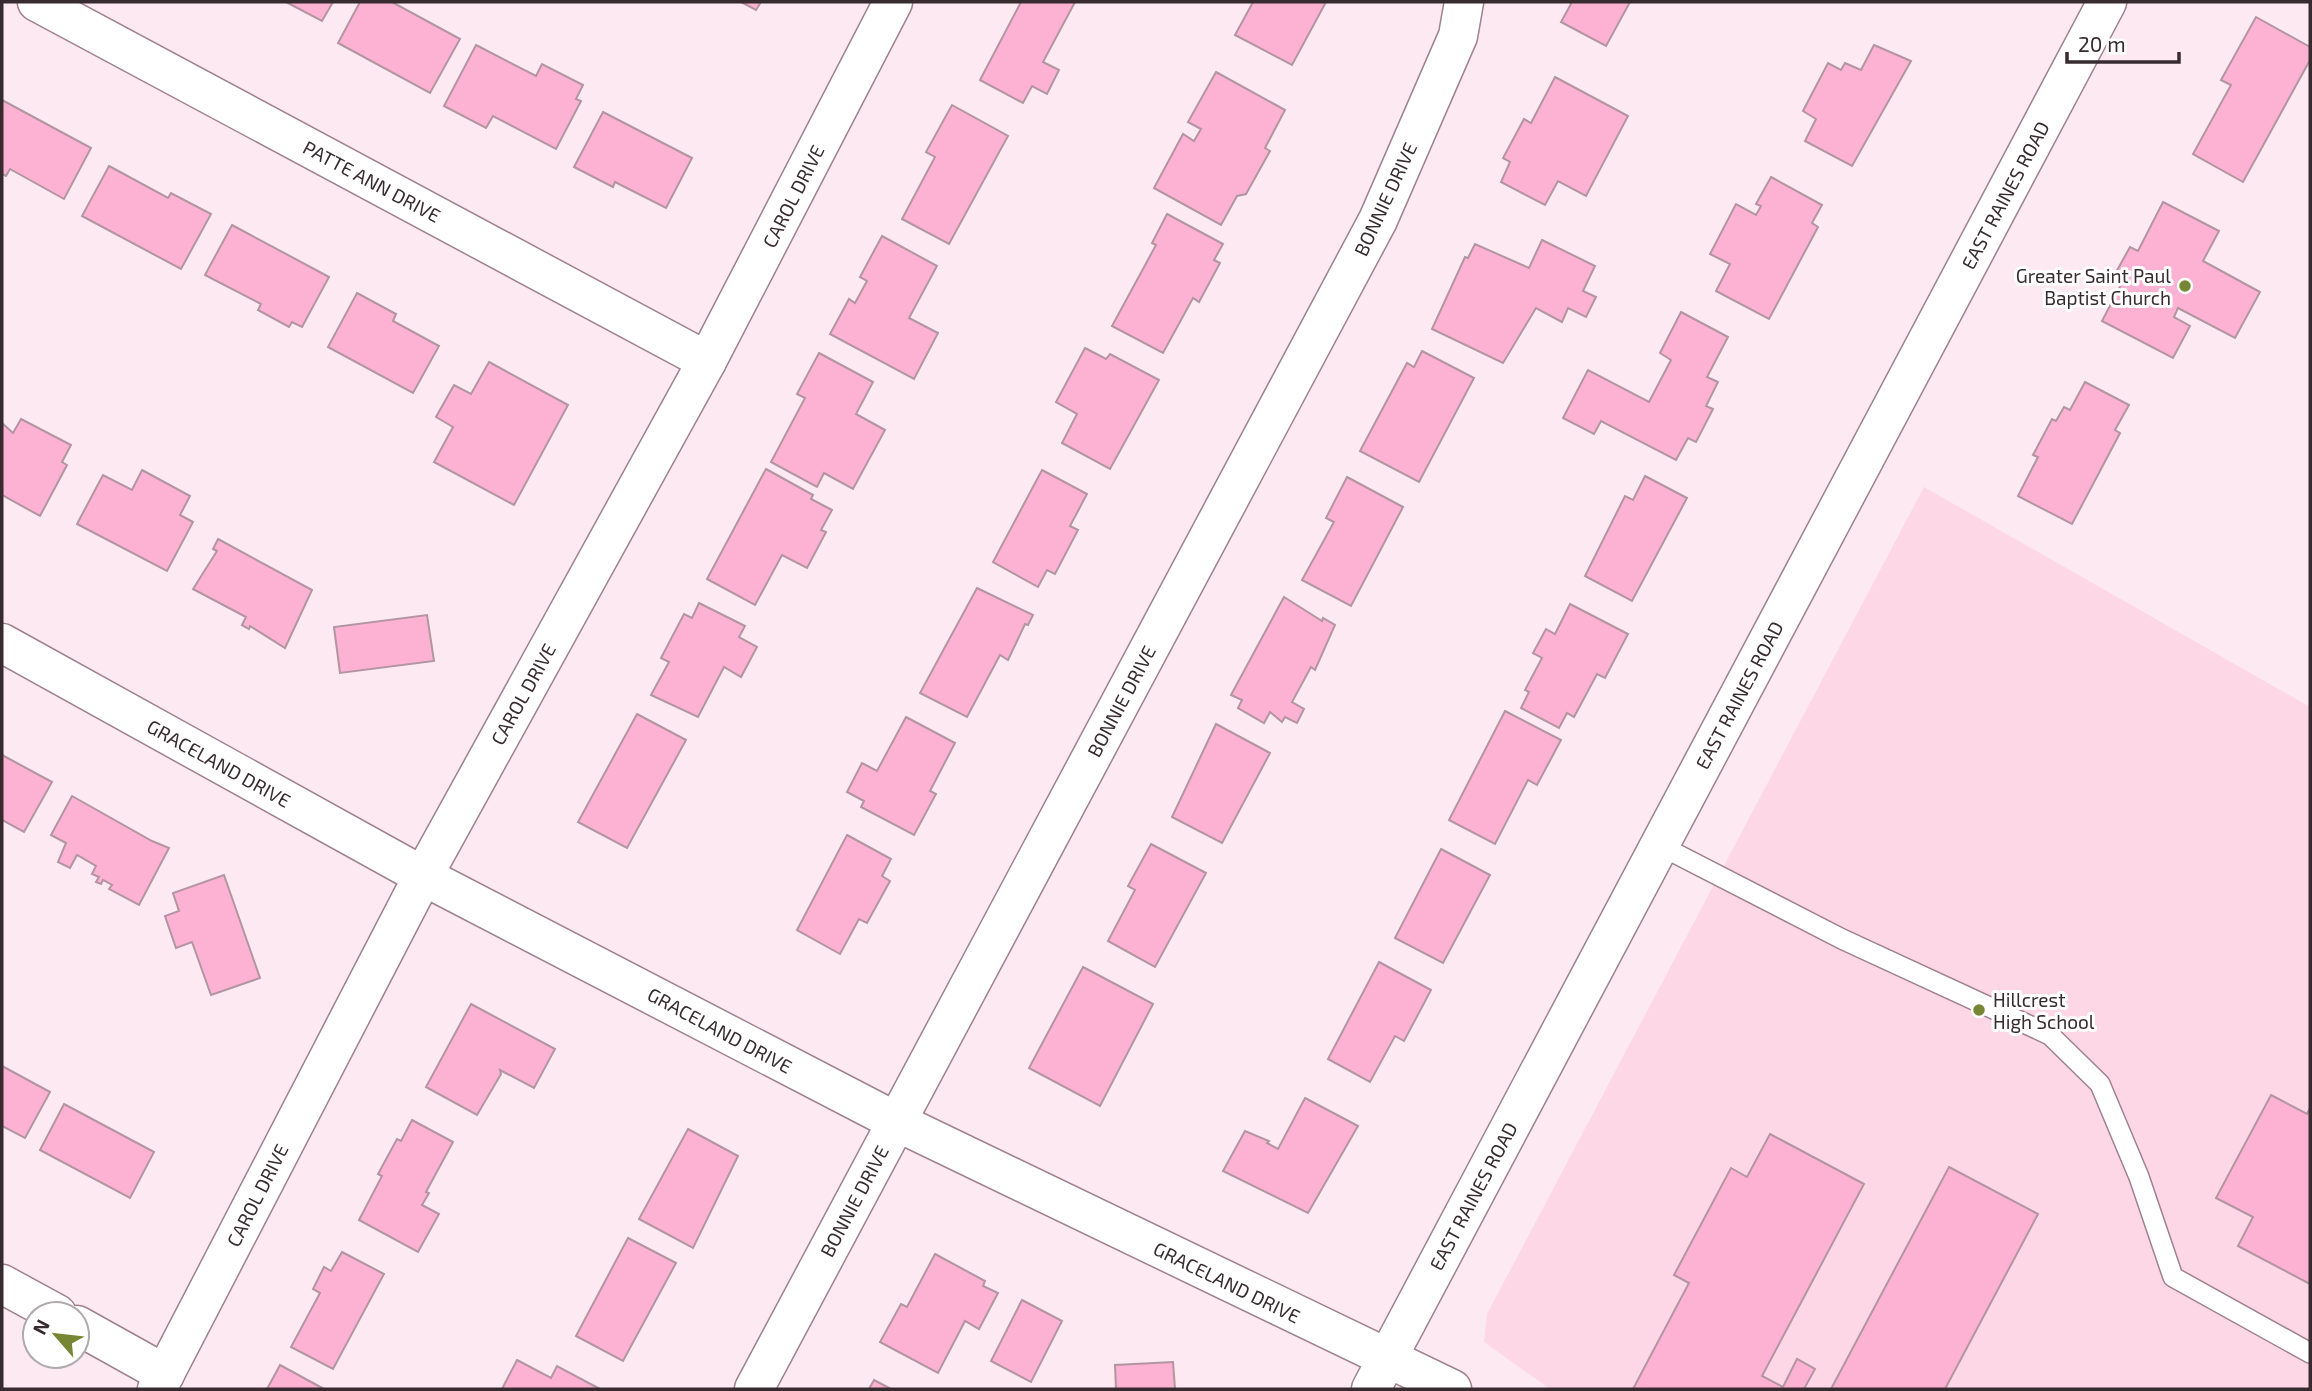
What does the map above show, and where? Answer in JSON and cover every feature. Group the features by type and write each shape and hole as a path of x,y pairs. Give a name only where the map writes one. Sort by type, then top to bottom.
{"street":[{"name":"PATTE ANN DRIVE","path":"37,2 707,361"},
{"name":"CAROL DRIVE","path":"161,1382 423,876 707,361 893,2"},
{"name":"BONNIE DRIVE","path":"754,1389 1378,220 1458,36 1464,2"},
{"name":"EAST RAINES ROAD","path":"1379,1374 2107,2"},
{"name":"GRACELAND DRIVE","path":"2,643 423,876 1379,1374 1452,1389"},
{"path":"2,1284 31,1300"},
{"path":"91,1334 161,1382"}],"lane":[{"path":"1659,845 1842,939 2050,1035 2100,1084 2139,1177 2173,1277 2310,1353"}],"shaded area":[{"name":"Hillcrest High School","path":"1924,487 2310,707 2310,1389 1550,1389 1484,1342 1487,1314"}],"building":[{"path":"286,2 333,2 322,21"},
{"path":"360,2 392,2 460,39 430,93 338,43"},
{"path":"741,2 761,2 756,10"},
{"path":"1021,2 1075,2 1043,62 1059,70 1047,94 1032,86 1023,103 980,80"},
{"path":"1253,2 1326,2 1292,65 1235,35"},
{"path":"1572,2 1630,2 1606,46 1561,22"},
{"path":"2256,17 2310,47 2310,60 2243,182 2193,154 2231,85 2221,80"},
{"path":"476,45 536,76 542,64 583,85 576,99 581,101 556,149 493,116 486,128 444,106"},
{"path":"1874,45 1911,61 1852,166 1805,141 1816,119 1803,111 1828,63 1841,70 1845,63 1861,70"},
{"path":"1216,72 1285,110 1265,148 1270,151 1246,194 1237,196 1221,225 1154,188 1183,134 1194,141 1201,129 1188,122"},
{"path":"1555,77 1628,116 1586,196 1558,181 1545,205 1501,182 1510,162 1503,158 1524,119 1531,123"},
{"path":"2,100 91,148 64,199 10,169 6,176 2,174"},
{"path":"952,105 1008,136 949,244 902,219 935,157 926,152"},
{"path":"603,112 692,158 666,208 615,182 613,187 574,167"},
{"path":"109,166 168,198 171,193 211,214 181,269 82,216"},
{"path":"1771,177 1822,205 1812,223 1818,227 1769,319 1716,291 1730,264 1710,254 1736,204 1756,215 1761,206 1756,204"},
{"name":"Greater Saint Paul Baptist Church","path":"2163,202 2219,231 2203,261 2260,292 2235,338 2178,308 2174,317 2190,326 2173,358 2102,321 2124,279 2115,274 2130,247 2138,251"},
{"path":"1167,214 1223,244 1214,260 1220,263 1199,302 1193,298 1163,353 1112,326 1156,245 1152,243"},
{"path":"232,225 329,277 302,327 292,322 289,327 258,310 261,304 205,275"},
{"path":"882,236 937,266 909,318 938,333 914,379 830,334 849,299 855,303 867,281 860,277"},
{"path":"1542,240 1595,266 1583,291 1596,297 1586,317 1568,308 1562,322 1536,308 1503,363 1432,329 1465,257 1468,258 1475,244 1529,268"},
{"path":"357,293 396,314 393,321 439,346 413,393 328,347"},
{"path":"1681,312 1728,337 1707,377 1718,382 1706,406 1713,409 1696,442 1688,438 1676,460 1601,421 1594,434 1563,418 1588,370 1649,402 1671,360 1660,353"},
{"path":"1085,348 1106,359 1110,354 1159,380 1110,469 1062,443 1077,414 1056,402"},
{"path":"1422,351 1474,378 1419,482 1360,451 1407,363 1414,367"},
{"path":"819,353 873,382 856,414 885,430 853,489 824,473 817,487 771,462 805,398 797,394"},
{"path":"489,362 568,405 514,505 434,462 453,427 436,417 454,385 471,394"},
{"path":"2085,382 2129,405 2115,430 2120,433 2072,524 2018,496 2038,457 2033,455 2052,419 2056,421 2064,407 2070,410"},
{"path":"21,419 71,445 62,462 67,465 40,516 2,495 2,423 13,433"},
{"path":"766,469 813,495 811,499 832,510 821,530 826,532 807,568 782,555 755,605 707,579"},
{"path":"142,470 190,496 180,515 193,522 167,571 77,524 103,475 132,490"},
{"path":"1042,470 1087,494 1070,526 1078,530 1055,574 1047,570 1038,587 993,562"},
{"path":"1645,476 1687,498 1632,601 1585,576 1625,496 1633,500"},
{"path":"1347,477 1403,507 1351,606 1302,580 1334,522 1326,518"},
{"path":"218,539 312,590 285,648 250,626 249,629 242,625 246,617 193,589 217,551 213,549"},
{"path":"977,588 1033,615 1028,625 1025,624 1008,660 1000,655 967,717 920,693"},
{"path":"1284,597 1322,621 1323,618 1335,625 1315,670 1311,667 1292,702 1304,709 1297,723 1285,717 1282,722 1270,712 1264,723 1238,708 1242,700 1231,695"},
{"path":"699,603 745,626 739,637 757,647 741,677 724,667 698,717 651,695 669,662 661,658 684,614 692,618"},
{"path":"1570,604 1628,634 1605,678 1597,674 1574,717 1567,713 1559,728 1521,708 1529,692 1525,690 1542,658 1533,653 1546,629 1555,634"},
{"path":"427,615 434,661 340,673 334,627"},
{"path":"1505,711 1561,740 1537,785 1528,780 1495,844 1449,820"},
{"path":"637,714 686,740 627,848 578,822"},
{"path":"906,717 955,743 930,791 936,794 914,835 861,807 864,801 847,792 862,763 877,771"},
{"path":"1216,724 1270,753 1222,843 1172,817"},
{"path":"2,755 52,782 24,832 2,820"},
{"path":"72,796 169,848 139,905 109,889 112,885 103,880 101,884 96,882 99,877 92,874 96,866 77,855 70,868 58,862 66,843 51,835"},
{"path":"847,835 891,859 882,876 890,881 867,923 859,919 840,954 797,930"},
{"path":"1151,844 1206,873 1155,967 1108,941 1135,890 1128,886"},
{"path":"1441,849 1490,875 1443,963 1395,938"},
{"path":"224,875 260,978 211,995 192,942 176,948 165,916 179,911 173,893"},
{"path":"1379,962 1431,990 1404,1041 1395,1036 1370,1082 1328,1059"},
{"path":"1083,967 1153,1004 1100,1106 1029,1068"},
{"path":"471,1004 555,1049 534,1088 500,1070 501,1074 477,1115 426,1087"},
{"path":"2,1066 50,1092 25,1138 2,1126"},
{"path":"2271,1095 2307,1114 2310,1108 2310,1284 2238,1246 2253,1217 2216,1198"},
{"path":"1305,1098 1358,1126 1308,1213 1223,1171 1245,1131 1269,1141 1267,1143 1278,1149"},
{"path":"64,1104 154,1152 130,1198 40,1150"},
{"path":"412,1120 453,1142 426,1192 429,1193 422,1205 439,1214 418,1252 359,1220 382,1176 378,1174 397,1139 401,1141"},
{"path":"688,1129 738,1156 693,1248 639,1219"},
{"path":"1770,1134 1864,1184 1762,1376 1783,1387 1797,1359 1815,1369 1804,1389 1633,1389 1689,1283 1674,1275 1731,1168 1747,1177"},
{"path":"1949,1167 2038,1214 1945,1389 1831,1389"},
{"path":"628,1238 676,1263 623,1361 576,1336"},
{"path":"342,1252 384,1274 333,1369 291,1347 320,1293 313,1289 324,1267 331,1271"},
{"path":"935,1254 985,1281 983,1286 998,1293 979,1329 965,1321 938,1373 880,1342 901,1304 907,1307"},
{"path":"1022,1300 1062,1321 1031,1382 991,1361"},
{"path":"517,1360 551,1378 557,1366 600,1389 502,1389"},
{"path":"1173,1362 1175,1389 1116,1389 1115,1365"},
{"path":"280,1365 324,1389 267,1389"},
{"path":"874,1380 891,1389 869,1389"}],"place":[{"name":"Greater Saint Paul Baptist Church","path":"2185,286"},
{"name":"Hillcrest High School","path":"1979,1010"}]}
